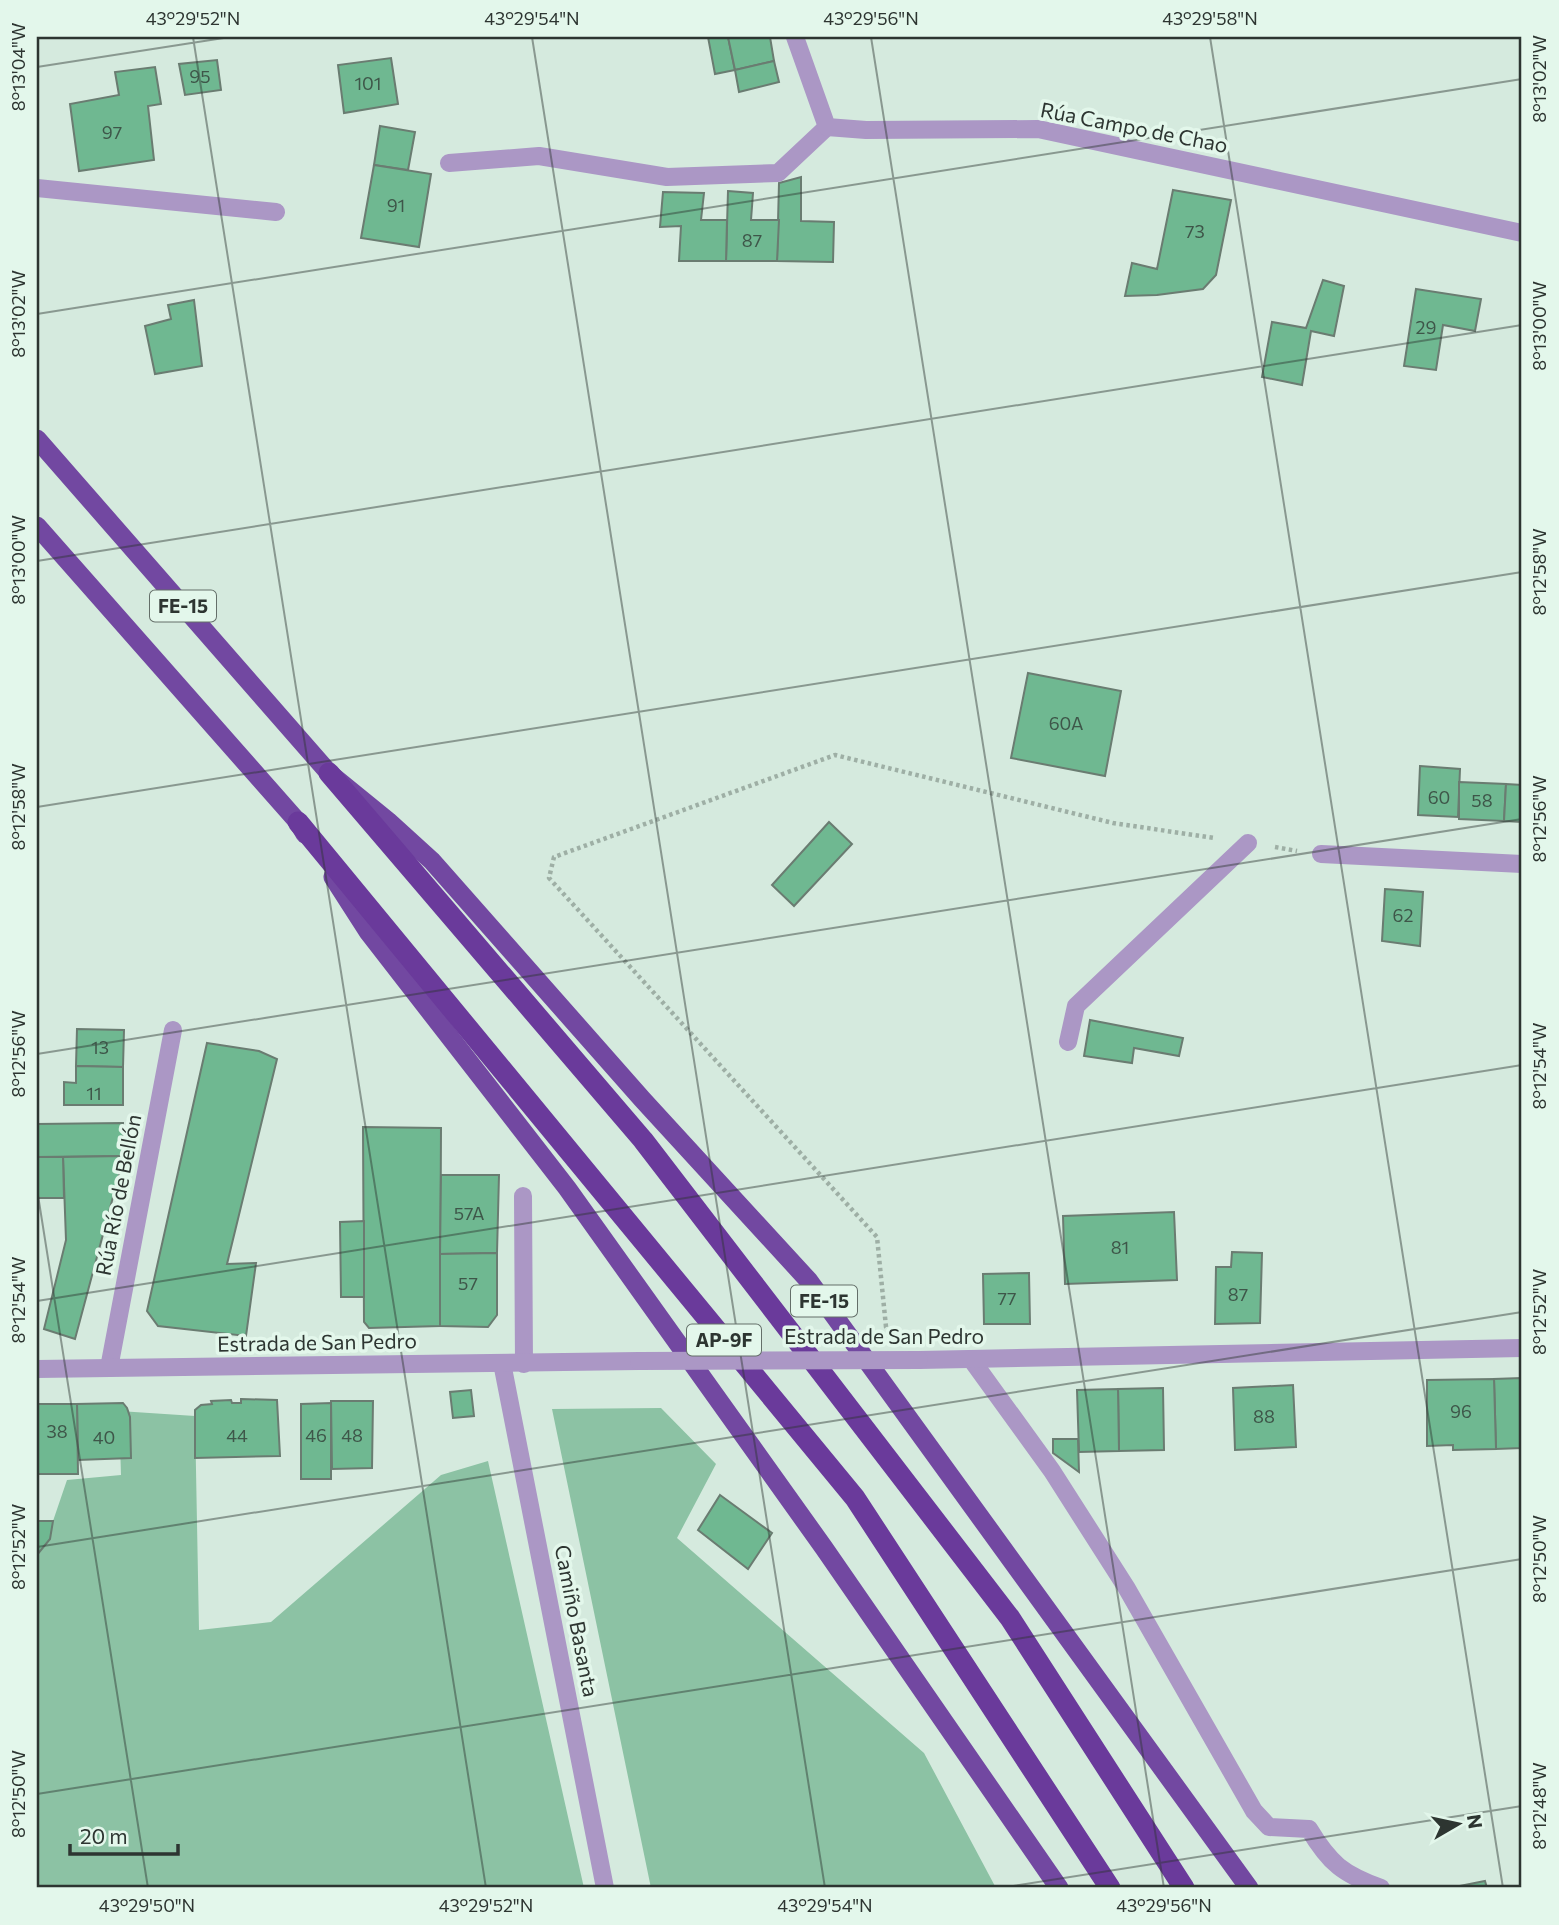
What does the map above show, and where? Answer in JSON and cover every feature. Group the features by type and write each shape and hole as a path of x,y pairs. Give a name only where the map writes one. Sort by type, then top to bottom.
{"highway":[{"name":"FE-15","path":"37,439 330,773 432,861 642,1099 809,1281 1249,1888"},
{"name":"FE-15","path":"37,526 298,822 369,933 567,1188 824,1548 1059,1888"},
{"name":"AP-9F","path":"330,773 643,1140 1010,1618 1184,1888"},
{"name":"AP-9F","path":"298,822 855,1499 1110,1888"}],"street":[{"path":"449,163 539,156 667,177 778,173 827,127 795,37"},
{"name":"Rúa Campo de Chao","path":"827,127 866,130 1038,129 1522,233"},
{"path":"37,188 276,212"},
{"path":"1068,1042 1076,1006 1248,843"},
{"path":"1321,854 1522,864"},
{"name":"Rúa Río de Bellón","path":"109,1368 173,1030"},
{"path":"523,1196 524,1364"},
{"name":"Estrada de San Pedro","path":"37,1369 919,1360 1522,1348"},
{"path":"971,1359 1052,1471 1126,1587 1254,1811 1269,1827 1309,1829 1320,1848 1336,1866 1381,1888"},
{"name":"Camiño Basanta","path":"502,1363 605,1888"}],"path":[{"path":"919,1360 886,1328 877,1237 549,878 554,857 835,755 1113,823 1321,854"}],"green space":[{"path":"661,1408 716,1464 677,1538 924,1753 996,1888 651,1888 552,1409"},
{"path":"119,1411 195,1416 199,1630 271,1622 441,1475 488,1461 584,1888 37,1888 37,1555 50,1539 53,1521 67,1480 121,1475"}],"building":[{"path":"708,37 728,37 735,70 715,74"},
{"path":"728,37 770,37 774,61 735,70"},
{"path":"391,58 398,104 344,113 338,65"},
{"path":"217,60 221,90 185,95 179,64"},
{"path":"774,61 779,82 739,92 735,70"},
{"path":"155,67 161,104 148,106 154,160 79,171 70,104 119,95 115,72"},
{"path":"380,126 415,132 408,170 374,165"},
{"path":"374,165 431,174 419,247 361,238"},
{"path":"801,177 801,221 834,222 833,262 777,261 779,183"},
{"path":"1173,190 1231,200 1216,275 1203,289 1125,296 1132,263 1157,269"},
{"path":"728,191 753,193 751,220 779,220 777,261 726,261"},
{"path":"663,192 704,193 701,220 727,220 726,261 679,261 681,226 660,227"},
{"path":"1323,280 1344,286 1334,336 1311,331 1302,385 1262,377 1272,322 1306,328"},
{"path":"1416,289 1481,299 1475,331 1443,325 1436,370 1404,366"},
{"path":"194,300 202,366 155,374 145,326 171,319 168,305"},
{"path":"1028,673 1121,691 1105,776 1011,758"},
{"path":"1420,766 1460,769 1458,817 1418,815"},
{"path":"1459,782 1506,784 1504,821 1459,819"},
{"path":"1506,784 1522,785 1522,822 1504,821"},
{"path":"829,822 852,844 794,906 772,885"},
{"path":"1385,889 1423,892 1420,946 1382,941"},
{"path":"1090,1020 1183,1038 1179,1056 1134,1048 1132,1063 1084,1056"},
{"path":"77,1029 124,1030 123,1067 76,1066"},
{"path":"207,1043 259,1051 277,1059 227,1264 256,1263 246,1336 158,1326 147,1311"},
{"path":"76,1066 123,1067 123,1105 64,1105 64,1082 76,1083"},
{"path":"123,1123 124,1156 37,1157 37,1124"},
{"path":"363,1127 441,1128 440,1326 369,1328 364,1322"},
{"path":"124,1156 75,1339 44,1329 66,1240 63,1157"},
{"path":"37,1157 63,1157 64,1198 37,1198"},
{"path":"441,1175 499,1175 497,1253 440,1254"},
{"path":"1174,1212 1177,1280 1065,1284 1063,1216"},
{"path":"364,1221 364,1297 341,1297 340,1222"},
{"path":"1232,1252 1262,1253 1260,1323 1215,1324 1216,1267 1231,1267"},
{"path":"497,1253 497,1315 488,1327 440,1326 440,1254"},
{"path":"1029,1273 1030,1324 984,1324 983,1274"},
{"path":"1521,1378 1522,1448 1496,1449 1494,1379"},
{"path":"1494,1379 1496,1449 1453,1450 1453,1445 1427,1446 1427,1380"},
{"path":"1293,1385 1296,1447 1235,1450 1233,1388"},
{"path":"1163,1388 1164,1450 1119,1451 1118,1389"},
{"path":"1118,1389 1119,1451 1079,1452 1077,1390"},
{"path":"471,1390 474,1416 453,1418 450,1392"},
{"path":"241,1399 277,1400 280,1456 195,1458 195,1410 201,1405 212,1404 211,1401 231,1400 232,1403 241,1403"},
{"path":"331,1401 373,1401 372,1468 332,1469"},
{"path":"123,1403 130,1417 131,1458 78,1460 77,1404"},
{"path":"331,1403 331,1479 301,1479 301,1404"},
{"path":"37,1404 77,1404 78,1474 37,1474"},
{"path":"1053,1439 1078,1439 1079,1472 1053,1453"},
{"path":"720,1495 772,1533 748,1569 698,1530"},
{"path":"37,1521 53,1521 50,1539 37,1555"},
{"path":"1485,1881 1487,1888 1454,1887"}]}
